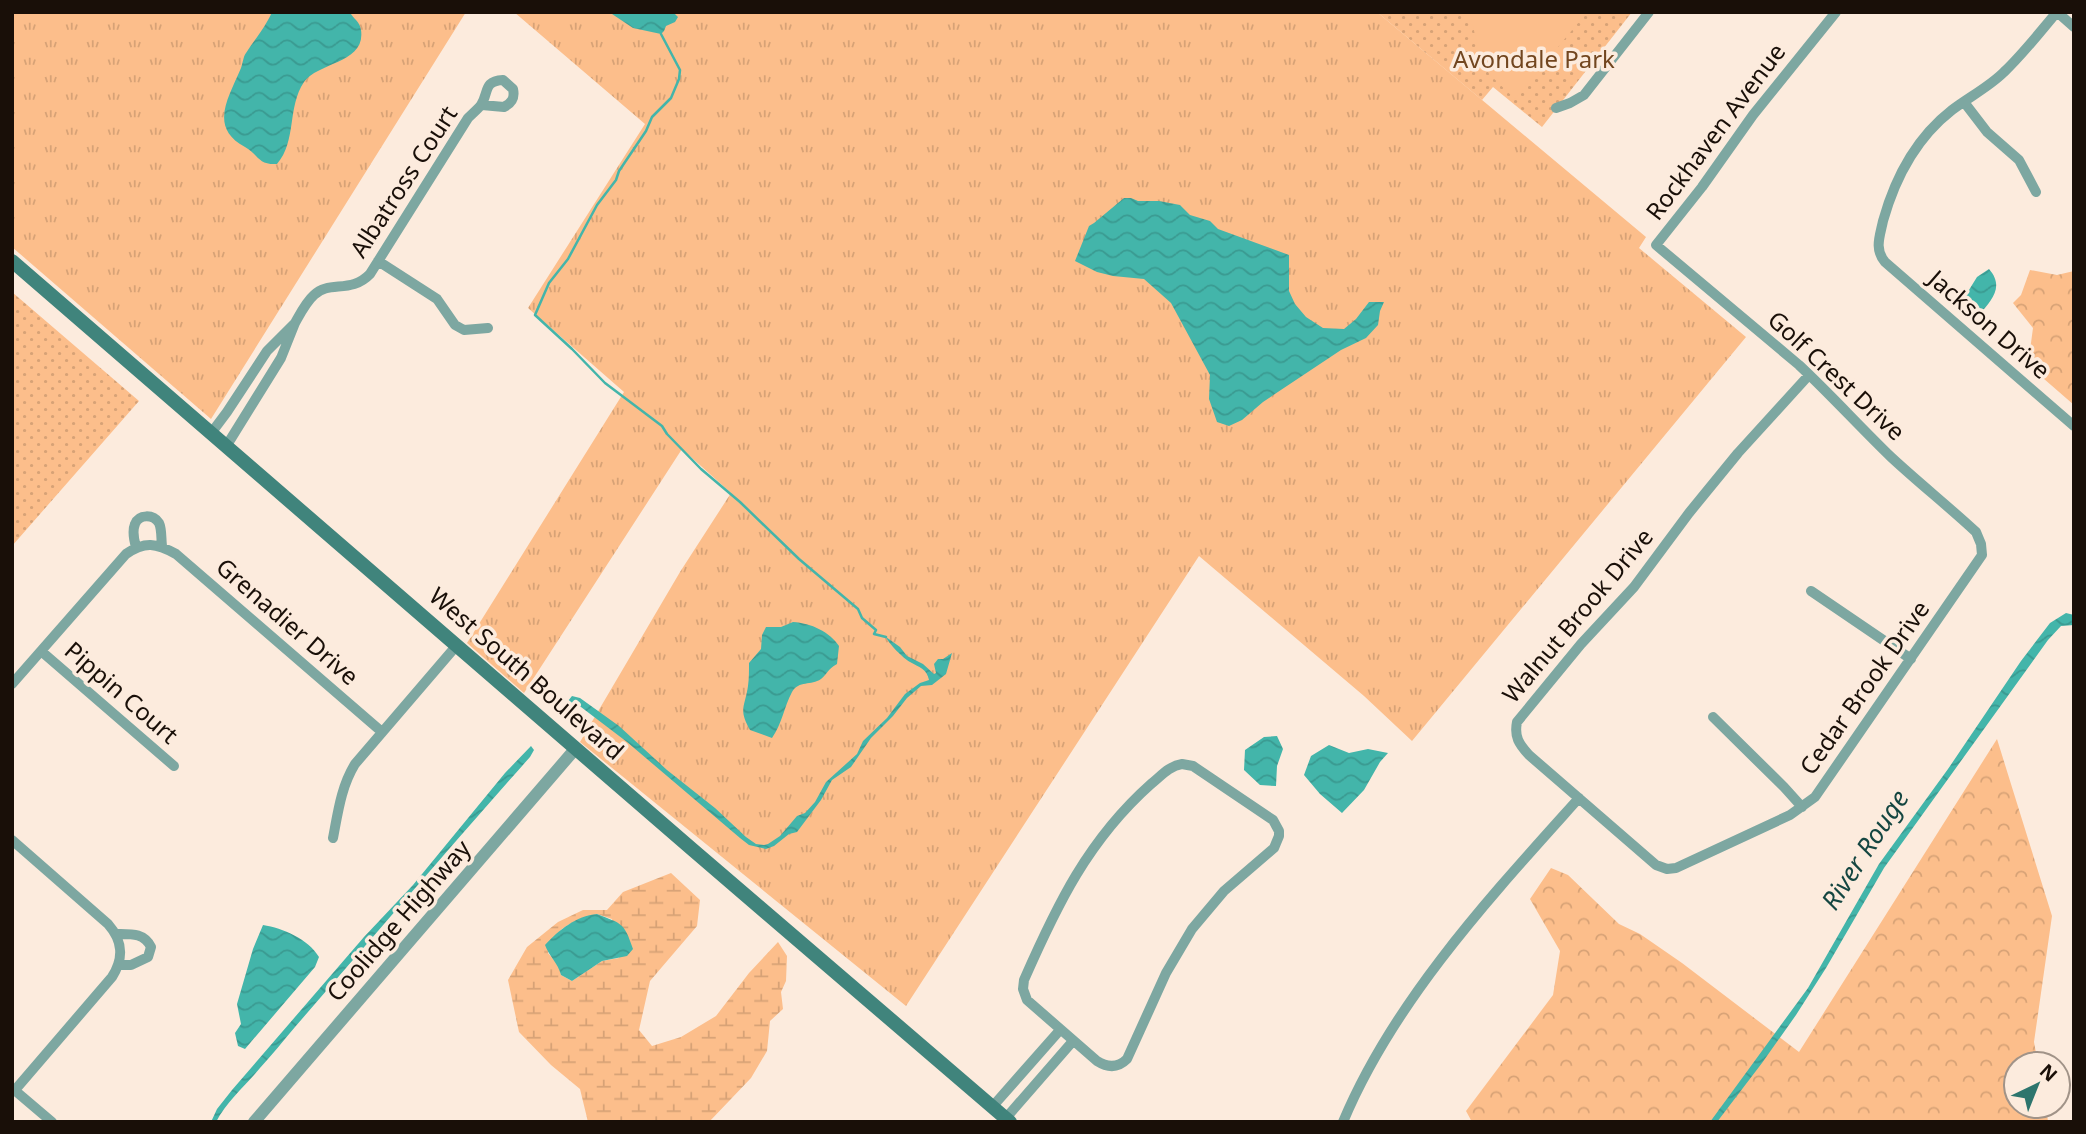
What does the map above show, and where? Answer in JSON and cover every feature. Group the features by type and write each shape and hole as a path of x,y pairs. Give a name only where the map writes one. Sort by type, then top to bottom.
{"main road":[{"name":"West South Boulevard","path":"12,261 1008,1120"}],"street":[{"path":"1556,108 1584,95 1649,12"},
{"name":"Rockhaven Avenue","path":"1656,245 1702,187 1753,115 1836,12"},
{"path":"2036,192 2019,160 1987,132 1964,102 2003,74 2057,12 2074,27"},
{"name":"Jackson Drive","path":"1964,102 1948,113 1926,135 1902,170 1885,217 1879,253 1885,262 2074,426"},
{"name":"Albatross Court","path":"212,432 268,351 295,323 314,294 324,289 358,284 370,274 468,118 482,105"},
{"name":"Golf Crest Drive","path":"1656,245 1810,375 1897,463 1976,532 1982,544"},
{"path":"378,261 431,294 455,325 464,330 488,328"},
{"name":"Albatross Court","path":"227,445 281,358 295,323"},
{"name":"Walnut Brook Drive","path":"1579,798 1519,743 1515,729 1517,722 1581,643 1634,587 1738,453 1810,375"},
{"path":"12,684 126,554 142,546 162,546 161,532 154,518 139,518 134,525 134,536 142,546"},
{"name":"Cedar Brook Drive","path":"1579,798 1656,865 1667,869 1676,869 1790,815 1815,797 1827,781 1979,561 1982,544"},
{"name":"Grenadier Drive","path":"162,546 176,554 382,732"},
{"path":"1811,591 1911,659"},
{"path":"333,838 339,802 346,779 355,764 457,645"},
{"name":"Pippin Court","path":"41,651 174,766"},
{"path":"1713,717 1802,807"},
{"name":"Coolidge Highway","path":"254,1122 576,748"},
{"path":"1188,764 1273,820 1279,831 1274,848 1224,891 1192,929 1170,965 1127,1059 1117,1066 1103,1065 1073,1041 1027,1000 1023,989 1024,980 1052,916 1078,869 1130,804 1170,768 1188,764"},
{"path":"1343,1122 1370,1068 1430,974 1579,798"},
{"path":"12,840 108,924 117,934 120,943 120,965 112,977 14,1089 52,1122"},
{"path":"117,934 138,935 147,939 151,947 148,957 140,962 120,965"},
{"path":"993,1106 1060,1030"},
{"path":"1008,1120 1073,1041"}],"green space":[{"path":"12,12 466,12 211,419 12,247"},
{"path":"514,12 1377,12 1646,237 1639,248 1746,337 1412,741 1364,696 1199,556 906,1006 580,742 680,572 731,493 682,449 524,693 467,643 624,392 528,308 645,124"},
{"name":"Avondale Park","path":"1377,12 1632,12 1542,127 1493,87 1482,100"},
{"path":"1470,12 1587,12 1515,99 1489,74 1478,49"},
{"path":"2030,270 2057,275 2074,271 2074,405 2028,365 2033,328 2013,303 2021,295"},
{"path":"12,292 139,401 12,546"},
{"path":"1997,739 2052,916 2034,1042 2035,1050 2002,1050 2002,1120 2048,1122 1472,1122 1466,1111 1553,995 1560,951 1530,899 1551,868 1568,875 1619,924 1640,934 1682,963 1799,1052"},
{"path":"671,873 700,900 697,926 650,981 639,1030 652,1046 681,1037 716,1016 749,973 778,942 787,956 786,981 781,992 783,1009 770,1021 767,1051 751,1078 709,1122 588,1122 580,1089 551,1065 519,1032 508,980 527,947 558,922 583,910 607,910 623,892","holes":["597,914 612,919 619,958 602,961 572,981 561,975 559,966 548,953 560,931 572,923"]}],"water":[{"path":"272,12 350,12 361,30 361,41 349,56 311,75 304,82 295,102 287,145 277,164 262,161 234,139 224,121 227,100 244,56"},
{"path":"609,12 673,12 678,17 675,22 666,26 661,34 633,28"},
{"path":"1124,198 1180,205 1190,215 1210,221 1218,229 1289,255 1289,291 1295,304 1306,317 1323,328 1344,329 1369,302 1384,302 1378,325 1366,338 1341,350 1263,402 1242,420 1229,426 1217,422 1209,399 1210,375 1171,303 1144,279 1097,272 1075,261 1089,226"},
{"path":"1989,269 1994,276 1996,288 1979,315 1967,307 1964,298 1977,277"},
{"path":"2066,613 2074,615 2074,625 2061,626 2048,640 1884,868 1796,1015 1717,1122 1710,1122 1808,988 1879,864 2021,661 2050,623"},
{"path":"793,622 813,626 831,636 839,646 837,664 821,679 795,688 772,738 750,730 744,717 749,663 761,649 762,635 766,627 781,627"},
{"path":"886,637 907,656 923,664 934,674 934,664 938,659 952,653 946,674 932,685 921,686 907,698 871,738 851,767 832,780 797,832 766,849 749,845 627,742 581,707 571,705 568,701 572,696 580,698 619,726 746,837 756,844 764,845 780,836 797,816 805,813 815,802 826,782 857,754 863,741 887,718 905,694 929,680 924,671 904,658"},
{"path":"1277,736 1283,749 1277,766 1276,786 1260,785 1244,770 1245,750 1264,737"},
{"path":"1329,745 1349,753 1368,749 1388,753 1364,790 1342,813 1320,794 1304,775 1311,756"},
{"path":"531,746 534,750 530,757 231,1100 216,1122 211,1122 217,1109 232,1090 364,937 413,885 505,773"},
{"path":"597,914 621,925 633,949 627,956 602,961 572,981 561,975 545,945 568,925"},
{"path":"263,925 294,935 319,957 315,967 245,1049 238,1046 235,1033 241,1024 237,1004"}],"waterway":[{"path":"661,34 680,70 671,98 652,117 616,180 597,205 568,259 549,283 535,315 605,383 662,426 701,469 858,609 862,618 876,630 874,634 886,637"}],"water label":[{"name":"River Rouge","path":"1865,850"}]}
